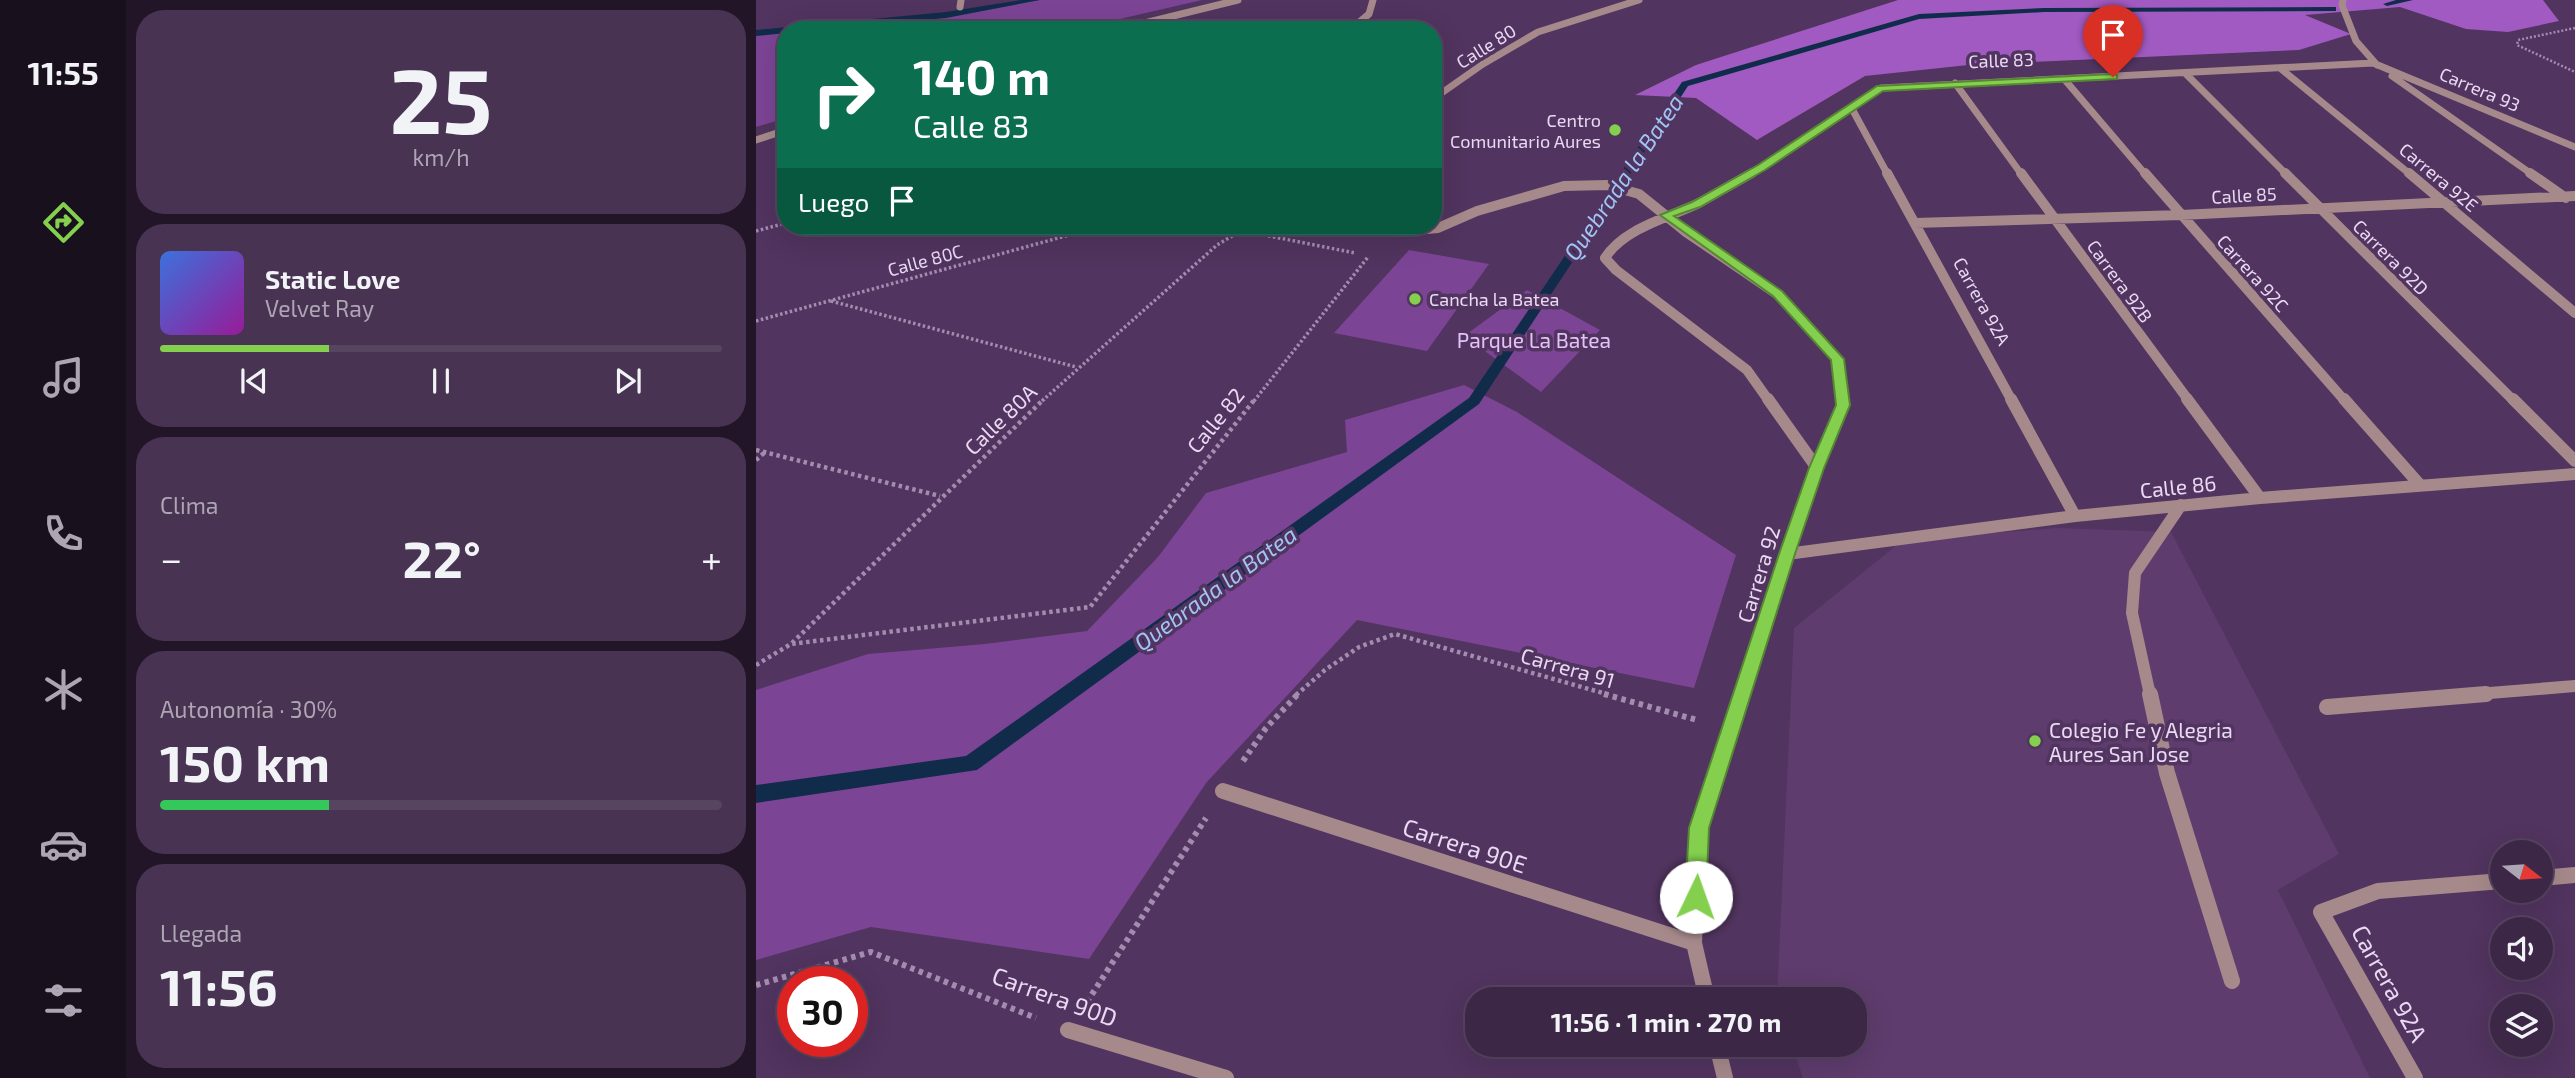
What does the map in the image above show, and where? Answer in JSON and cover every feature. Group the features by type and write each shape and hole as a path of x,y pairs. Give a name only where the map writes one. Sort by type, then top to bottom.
{"street":[{"path":"1153,21 1238,0"},
{"path":"1361,21 1370,14 1373,0"},
{"name":"Calle 80","path":"1442,93 1483,64 1538,32 1639,0"},
{"path":"2343,0 2342,5 2356,41 2373,63 2570,197 2575,204"},
{"name":"Calle 83","path":"1817,468 1747,370 1616,270 1605,258 1612,247 1666,215 1696,205 1762,167 1881,88 2373,63"},
{"name":"Carrera 93","path":"2373,63 2575,147"},
{"name":"Carrera 92E","path":"2280,68 2445,202 2575,313"},
{"name":"Carrera 92D","path":"2186,74 2575,461"},
{"name":"Carrera 92C","path":"2065,80 2420,485"},
{"name":"Carrera 92B","path":"1955,83 2260,498"},
{"name":"Carrera 92A","path":"1851,107 2075,516"},
{"path":"756,140 777,133"},
{"name":"Carrera 92","path":"1442,226 1477,211 1564,186 1607,185 1639,194 1777,294 1837,359 1843,405 1817,468 1787,554 1699,828 1694,943 1704,987"},
{"name":"Calle 85","path":"1915,223 2181,215 2570,197"},
{"name":"Calle 86","path":"1787,554 2075,516 2181,505 2575,474"},
{"path":"2181,505 2135,573 2132,613 2167,773 2232,981"},
{"path":"2327,707 2575,686"},
{"name":"Carrera 90E","path":"1223,792 1694,943"},
{"path":"2553,877 2575,875"},
{"name":"Carrera 92A","path":"2415,1078 2322,912 2378,891 2490,882"},
{"name":"Carrera 90D","path":"1068,1030 1197,1073 1226,1078"},
{"path":"1720,1057 1725,1078"}],"path":[{"path":"2575,28 2518,40 2517,46 2575,72"},
{"path":"756,231 777,225"},
{"name":"Calle 80C","path":"756,321 1069,235"},
{"name":"Calle 80A","path":"791,644 1077,367 1217,245 1234,235"},
{"name":"Calle 82","path":"791,644 1090,607 1369,256 1266,235"},
{"path":"829,301 1077,367"},
{"path":"756,450 941,496"},
{"path":"756,460 765,453"},
{"name":"Carrera 91","path":"1395,634 1732,730"},
{"path":"756,665 791,644"},
{"name":"Carrera 90D","path":"756,985 872,953 1068,1030"}],"shaded area":[{"path":"1898,0 2543,0 2559,21 2508,32 2466,29 2400,7 2305,15 2351,34 2299,50 1968,65 1865,76 1757,140 1696,98 1635,95 1696,65"},
{"name":"Colegio Fe y Alegria Aures San Jose","path":"2058,528 2171,532 2339,854 2278,890 2370,1078 1803,1078 1796,1057 1867,1057 1867,987 1778,987 1794,628 1903,540"}],"green space":[{"path":"1039,0 1202,0 1111,21 874,21 946,15"},
{"path":"777,29 777,121 756,127 756,33"},
{"name":"Cancha la Batea","path":"1409,250 1489,264 1427,351 1334,333"},
{"name":"Parque La Batea","path":"1527,290 1600,330 1541,392 1464,336"},
{"path":"1464,385 1517,412 1736,555 1694,688 1357,620 1206,783 1089,959 871,927 756,960 756,690 868,654 985,644 1087,631 1158,557 1206,493 1347,452 1345,420"}],"waterway":[{"path":"883,21 946,15 1036,0"},
{"name":"Quebrada la Batea","path":"2387,4 2409,0"},
{"name":"Quebrada la Batea","path":"756,794 970,764 1474,401 1685,84 1919,17 2044,10 2333,9"},
{"path":"756,33 777,31"}],"place":[{"name":"Centro Comunitario Aures","path":"1615,130"},
{"name":"Cancha la Batea","path":"1415,299"},
{"name":"Colegio Fe y Alegria Aures San Jose","path":"2035,741"}],"route":[{"path":"1696,897 1699,828 1778,589 1787,554 1817,468 1843,405 1837,359 1777,294 1686,232 1666,215 1696,205 1762,167 1881,88 2113,77"}]}
